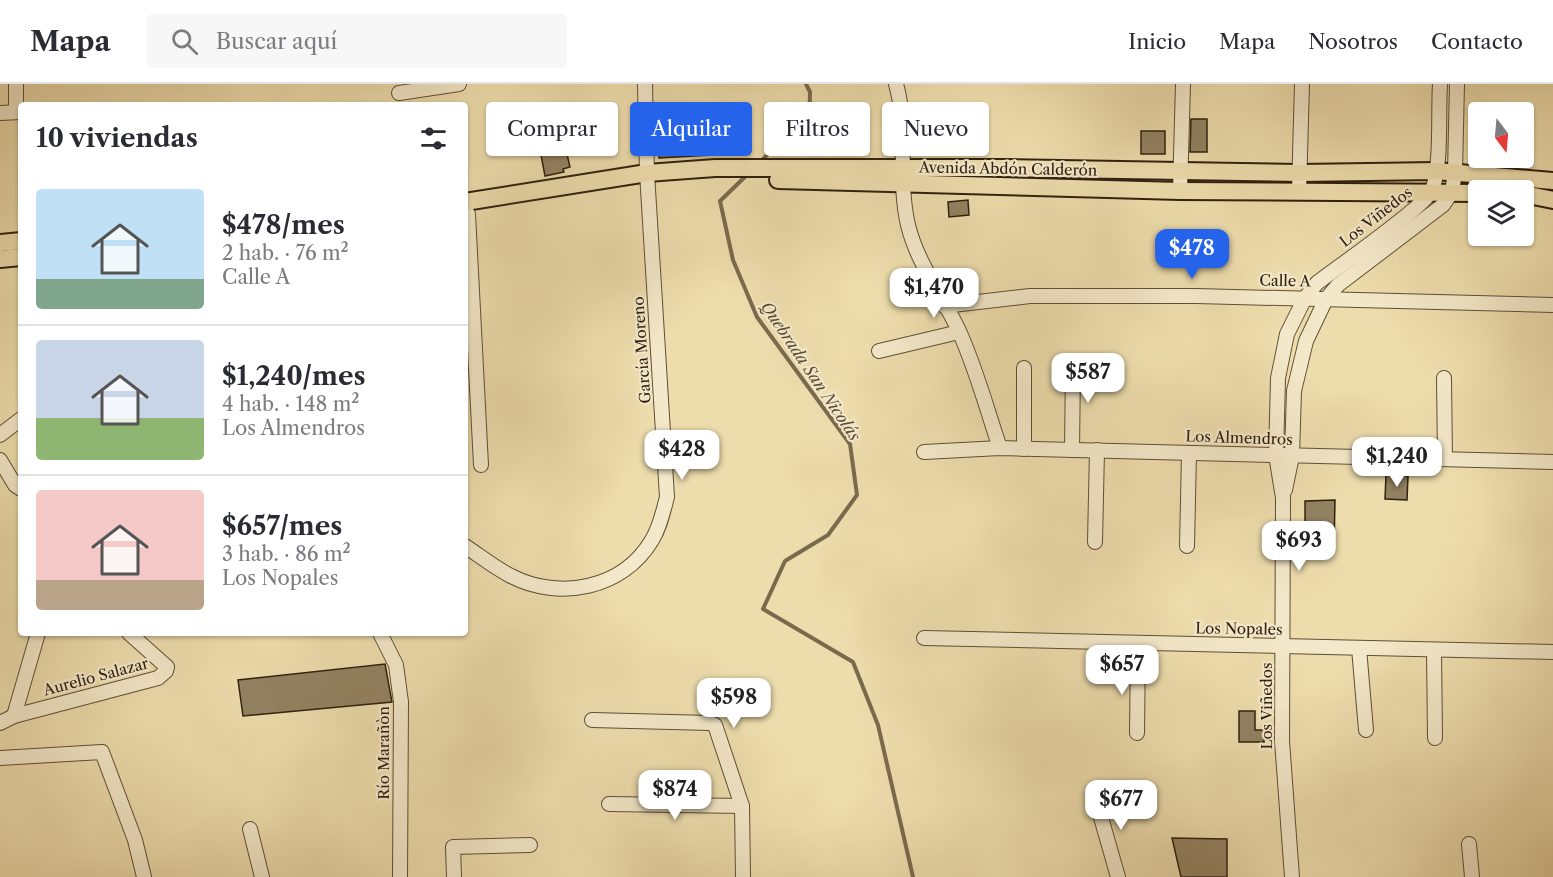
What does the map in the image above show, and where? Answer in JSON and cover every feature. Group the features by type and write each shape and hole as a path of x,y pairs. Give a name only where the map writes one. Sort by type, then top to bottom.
{"main road":[{"name":"Avenida Abdón Calderón","path":"468,210 647,178 714,174 903,176 1181,171 1300,173 1436,171 1553,181"},
{"name":"Avenida Abdón Calderón","path":"903,176 1180,190 1468,193"},
{"path":"1534,196 1553,200"},
{"path":"0,243 18,241"},
{"path":"0,259 18,257"}],"street":[{"path":"16,84 18,103"},
{"path":"400,94 459,84"},
{"name":"García Moreno","path":"468,548 511,576 533,585 566,590 598,583 626,569 653,539 660,522 667,497 647,178 645,84"},
{"path":"896,84 903,107 903,176 908,225 914,243 944,306 959,332 1000,448"},
{"path":"1180,190 1183,84"},
{"path":"1299,191 1302,84"},
{"path":"1432,191 1436,171 1440,84"},
{"path":"1452,192 1455,172 1457,84"},
{"path":"0,113 18,112"},
{"name":"Los Viñedos","path":"1292,877 1282,741 1283,498 1275,454 1278,378 1287,334 1305,298 1317,283 1416,208 1432,191"},
{"name":"Los Viñedos","path":"1283,498 1292,456 1294,391 1306,341 1326,299 1338,285 1443,205 1452,192"},
{"path":"468,244 481,465"},
{"name":"Calle A","path":"944,306 1030,296 1305,298 1553,305"},
{"path":"879,351 959,332"},
{"path":"1072,450 1073,367"},
{"path":"1023,448 1024,368"},
{"path":"1444,378 1445,459"},
{"path":"0,435 18,420"},
{"name":"Los Almendros","path":"924,452 1023,448 1553,462"},
{"path":"1095,542 1097,450"},
{"path":"1187,546 1188,453"},
{"path":"0,460 18,487"},
{"name":"Aurelio Salazar","path":"14,716 37,636"},
{"name":"Aurelio Salazar","path":"0,723 14,716 158,678 166,671 166,667 132,636"},
{"name":"Río Marañòn","path":"382,636 396,665 401,702 400,877"},
{"name":"Los Nopales","path":"924,638 1553,652"},
{"path":"1137,733 1138,644"},
{"path":"1359,648 1366,730"},
{"path":"1434,650 1435,738"},
{"path":"592,720 710,723 715,726 742,806 743,877"},
{"path":"0,758 102,752 135,840 144,877"},
{"path":"1094,793 1118,877"},
{"path":"609,804 742,806"},
{"path":"250,829 262,877"},
{"path":"1469,844 1472,877"},
{"path":"454,877 453,847 530,845"}],"building":[{"path":"1191,119 1207,119 1207,152 1190,152"},
{"path":"1141,131 1165,131 1165,154 1141,154"},
{"path":"541,156 567,156 570,167 563,169 564,172 545,176"},
{"path":"659,156 694,156 659,158"},
{"path":"968,200 969,215 949,217 948,202"},
{"path":"1386,475 1408,476 1407,500 1385,499"},
{"path":"1335,500 1334,548 1305,548 1305,501"},
{"path":"385,664 392,702 243,716 238,680"},
{"path":"1239,711 1255,711 1255,730 1264,730 1264,742 1239,742"},
{"path":"1172,838 1227,839 1227,877 1181,877"}],"waterway":[{"name":"Quebrada San Nicolás","path":"760,162 779,143 809,134 810,92 806,84"},
{"name":"Quebrada San Nicolás","path":"748,174 720,201 733,260 757,317 850,444 857,495 828,535 785,561 763,609 853,662 878,725 913,877"}]}
